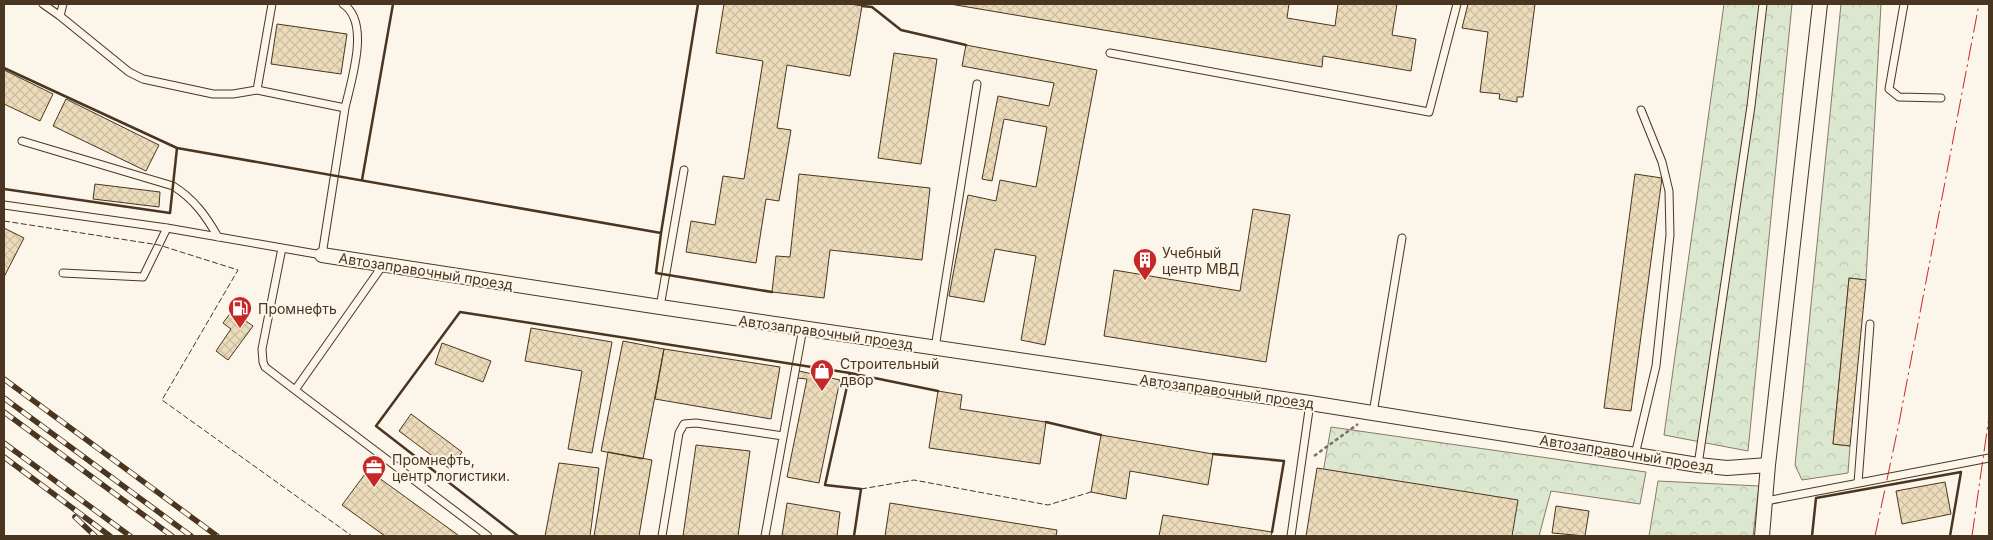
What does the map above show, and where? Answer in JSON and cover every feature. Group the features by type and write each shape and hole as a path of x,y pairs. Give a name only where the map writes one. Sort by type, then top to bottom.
{"street":[{"path":"1762,536 1768,465 1820,4"},
{"name":"Автозаправочный проезд","path":"322,255 1310,403 1698,465 1727,468 1768,465"}],"lane":[{"path":"43,4 129,72 143,79 213,94 233,94 257,90 346,108"},
{"path":"60,16 63,4"},
{"path":"257,90 272,4"},
{"path":"322,255 359,38 358,26 354,16 343,4"},
{"path":"1110,53 1429,112 1457,4"},
{"path":"1698,465 1751,106 1763,4"},
{"path":"1904,4 1889,90 1899,97 1941,98"},
{"path":"935,348 977,84"},
{"path":"1635,455 1656,366 1670,235 1669,191 1662,162 1641,110"},
{"path":"22,141 173,186 188,196 204,213 218,237"},
{"path":"660,307 684,170"},
{"name":"Автозаправочный проезд","path":"4,205 167,228 322,255"},
{"path":"62,273 143,277 167,228"},
{"path":"1373,413 1402,238"},
{"path":"282,248 262,348 265,367 488,536"},
{"path":"295,390 383,264"},
{"path":"1858,483 1870,324"},
{"path":"765,536 803,328"},
{"path":"1291,536 1310,403"},
{"path":"662,536 679,433 684,424 696,423 783,436"},
{"path":"1766,501 1989,458"}],"path":[{"path":"1301,465 1373,413"}],"green space":[{"path":"1724,4 1792,4 1748,451 1664,435"},
{"path":"1841,4 1881,4 1866,280 1849,278 1833,444 1850,446 1848,473 1802,480 1795,465"},
{"path":"1331,427 1646,472 1640,504 1551,491 1539,536 1312,536"},
{"path":"1658,481 1759,486 1753,536 1649,536"}],"building":[{"path":"724,4 851,4 862,6 850,76 787,65 777,128 791,130 779,201 766,199 756,263 686,252 691,221 715,225 723,176 744,179 763,61 716,53"},
{"path":"950,4 1289,4 1287,18 1335,26 1338,4 1397,4 1392,35 1416,39 1411,71 1323,56 1322,67"},
{"path":"1468,4 1535,4 1523,97 1517,97 1517,102 1499,99 1500,94 1480,92 1488,32 1462,28"},
{"path":"277,24 347,34 341,74 271,64"},
{"path":"966,45 1097,70 1045,345 1021,340 1036,256 995,249 984,302 949,296 968,195 996,201 1000,180 1036,187 1047,127 1004,119 992,181 982,179 998,96 1049,106 1054,83 962,66"},
{"path":"894,53 937,59 921,164 878,158"},
{"path":"4,70 53,94 40,121 4,104"},
{"path":"66,99 159,145 146,171 53,126"},
{"path":"799,174 930,188 922,260 830,250 824,298 772,292 776,256 790,257"},
{"path":"1635,174 1662,178 1631,411 1604,408"},
{"path":"95,184 160,192 159,207 93,199"},
{"name":"Учебный центр МВД","path":"1253,209 1290,215 1266,362 1104,336 1114,270 1240,291"},
{"path":"4,228 24,238 4,277"},
{"path":"1849,278 1866,280 1850,446 1833,444"},
{"path":"232,311 253,326 228,360 216,351 231,329 223,323"},
{"path":"531,328 612,342 592,453 568,449 582,371 525,361"},
{"path":"623,341 664,349 643,459 601,451"},
{"path":"442,343 491,361 483,382 435,364"},
{"path":"664,349 780,367 771,419 655,399"},
{"path":"799,371 840,380 819,483 787,477 807,379 797,378"},
{"path":"938,391 962,395 960,409 1046,422 1040,464 929,448"},
{"path":"411,414 462,452 450,469 399,431"},
{"path":"1101,435 1213,454 1208,485 1130,471 1126,499 1091,492"},
{"path":"696,445 750,451 738,536 683,536"},
{"path":"608,452 652,460 639,536 594,536"},
{"path":"559,463 599,468 590,536 545,536"},
{"path":"1317,468 1518,500 1512,536 1306,536"},
{"name":"Промнефть, центр логистики.","path":"368,470 458,535 385,536 342,505"},
{"path":"1945,482 1951,514 1902,524 1896,491"},
{"path":"787,503 840,512 837,536 782,536"},
{"path":"890,503 1057,530 1056,536 885,536"},
{"path":"1556,506 1589,511 1585,536 1552,533"},
{"path":"1163,515 1272,532 1271,536 1159,536"}],"railway":[{"path":"4,379 217,536"},
{"path":"4,398 191,536"},
{"path":"4,412 172,536"},
{"path":"4,443 130,536"},
{"path":"4,457 110,536"},
{"path":"75,517 95,536"}],"fence":[{"path":"4,221 159,245 238,270 162,400 352,536"},
{"path":"861,489 914,480 1048,505 1091,492"}],"wall":[{"path":"362,180 393,4"},
{"path":"661,233 698,4"},
{"path":"862,6 872,7 901,30 966,45"},
{"path":"4,68 177,148 661,233 656,273 772,292"},
{"path":"4,189 170,213 177,148"},
{"path":"518,536 376,426 460,312 850,373 938,391"},
{"path":"850,373 825,485 861,489 854,536"},
{"path":"1046,422 1101,435"},
{"path":"1213,454 1284,461 1272,532"},
{"path":"1812,536 1816,498 1961,472 1950,536"}],"power":[{"path":"1875,536 1899,423 1979,4"},
{"path":"1972,536 1989,417"}],"place":[{"name":"Учебный центр МВД","path":"1145,281"},
{"name":"Промнефть","path":"240,329"},
{"name":"Строительный двор","path":"822,392"},
{"name":"Промнефть, центр логистики.","path":"374,488"}]}
